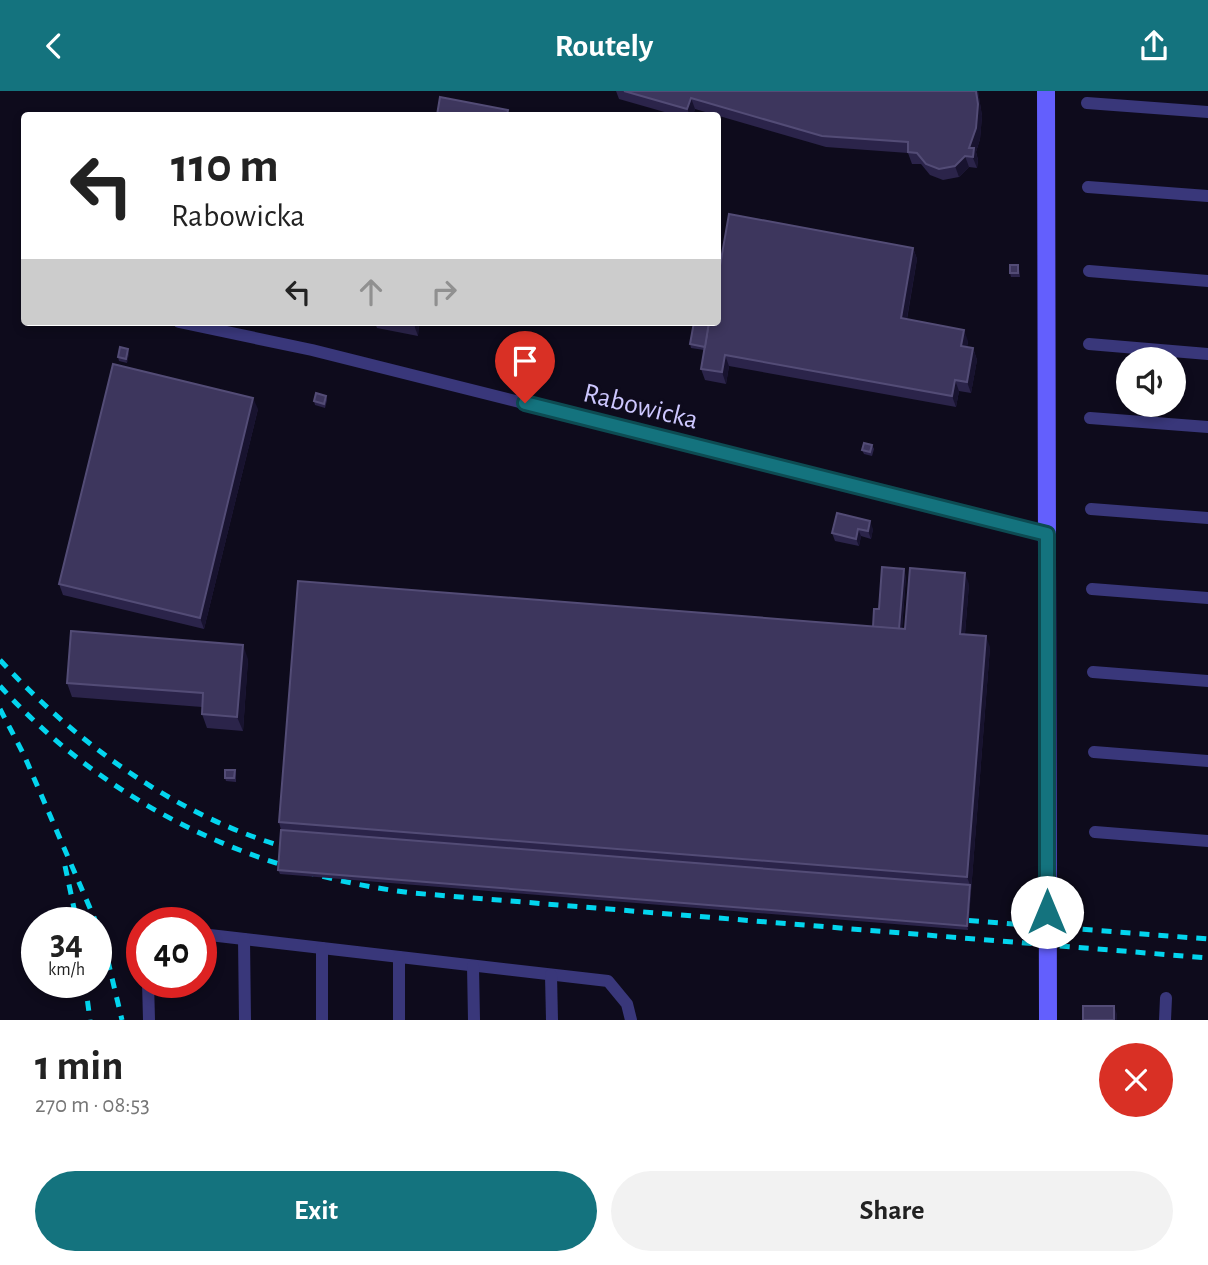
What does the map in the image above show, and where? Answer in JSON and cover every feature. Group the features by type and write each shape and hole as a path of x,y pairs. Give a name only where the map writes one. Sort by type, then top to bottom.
{"street":[{"path":"1046,91 1048,1020"}],"lane":[{"path":"1087,103 1208,112"},
{"path":"1088,187 1208,196"},
{"path":"1089,271 1208,281"},
{"name":"Rabowicka","path":"199,326 312,349 1047,534"},
{"path":"1089,344 1208,353"},
{"path":"1090,418 1208,427"},
{"path":"1091,509 1208,518"},
{"path":"1092,589 1208,598"},
{"path":"1093,672 1208,681"},
{"path":"1094,752 1208,761"},
{"path":"1095,832 1208,841"},
{"path":"217,936 608,981 627,1004 631,1020"},
{"path":"244,939 244,1020"},
{"path":"322,948 322,1020"},
{"path":"399,957 399,1020"},
{"path":"473,966 474,1020"},
{"path":"551,975 552,1020"},
{"path":"148,998 149,1020"},
{"path":"1165,1020 1166,998"}],"building":[{"path":"624,91 976,91 976,128 969,148 974,148 973,157 965,156 955,166 939,169 926,164 917,153 908,152 908,142 822,136 691,98 687,109"},
{"path":"440,97 508,110 508,112 438,112"},
{"path":"729,214 913,248 901,318 964,330 961,346 973,348 967,382 955,380 952,396 725,355 722,372 701,369 708,326 721,326 721,260"},
{"path":"1010,265 1018,265 1018,273 1010,273"},
{"path":"693,326 708,326 705,347 690,344"},
{"path":"120,347 128,349 126,359 118,357"},
{"path":"113,364 253,398 200,618 59,584"},
{"path":"316,393 326,396 324,404 314,401"},
{"path":"864,443 872,445 870,452 862,450"},
{"path":"837,513 870,521 868,531 858,529 856,539 832,533"},
{"path":"882,567 904,569 899,629 873,627 874,609 879,609"},
{"path":"910,568 965,573 960,634 986,636 967,877 279,822 298,581 905,629"},
{"path":"71,631 243,645 237,717 202,714 203,693 67,683"},
{"path":"225,770 235,770 234,778 225,778"},
{"path":"281,830 970,885 967,926 278,870"},
{"path":"1083,1006 1114,1006 1114,1020 1083,1020"}],"railway":[{"path":"0,660 64,722 136,777 215,821 256,838 299,851"},
{"path":"0,686 42,729 88,766 136,799 187,827 241,850 296,869 353,883 412,893 1208,958"},
{"path":"0,709 24,755 90,907"},
{"path":"65,866 74,907"},
{"path":"950,919 1208,939"},
{"path":"112,978 122,1020"},
{"path":"87,998 90,1020"}],"route":[{"path":"525,403 1047,534 1047,912"}]}
